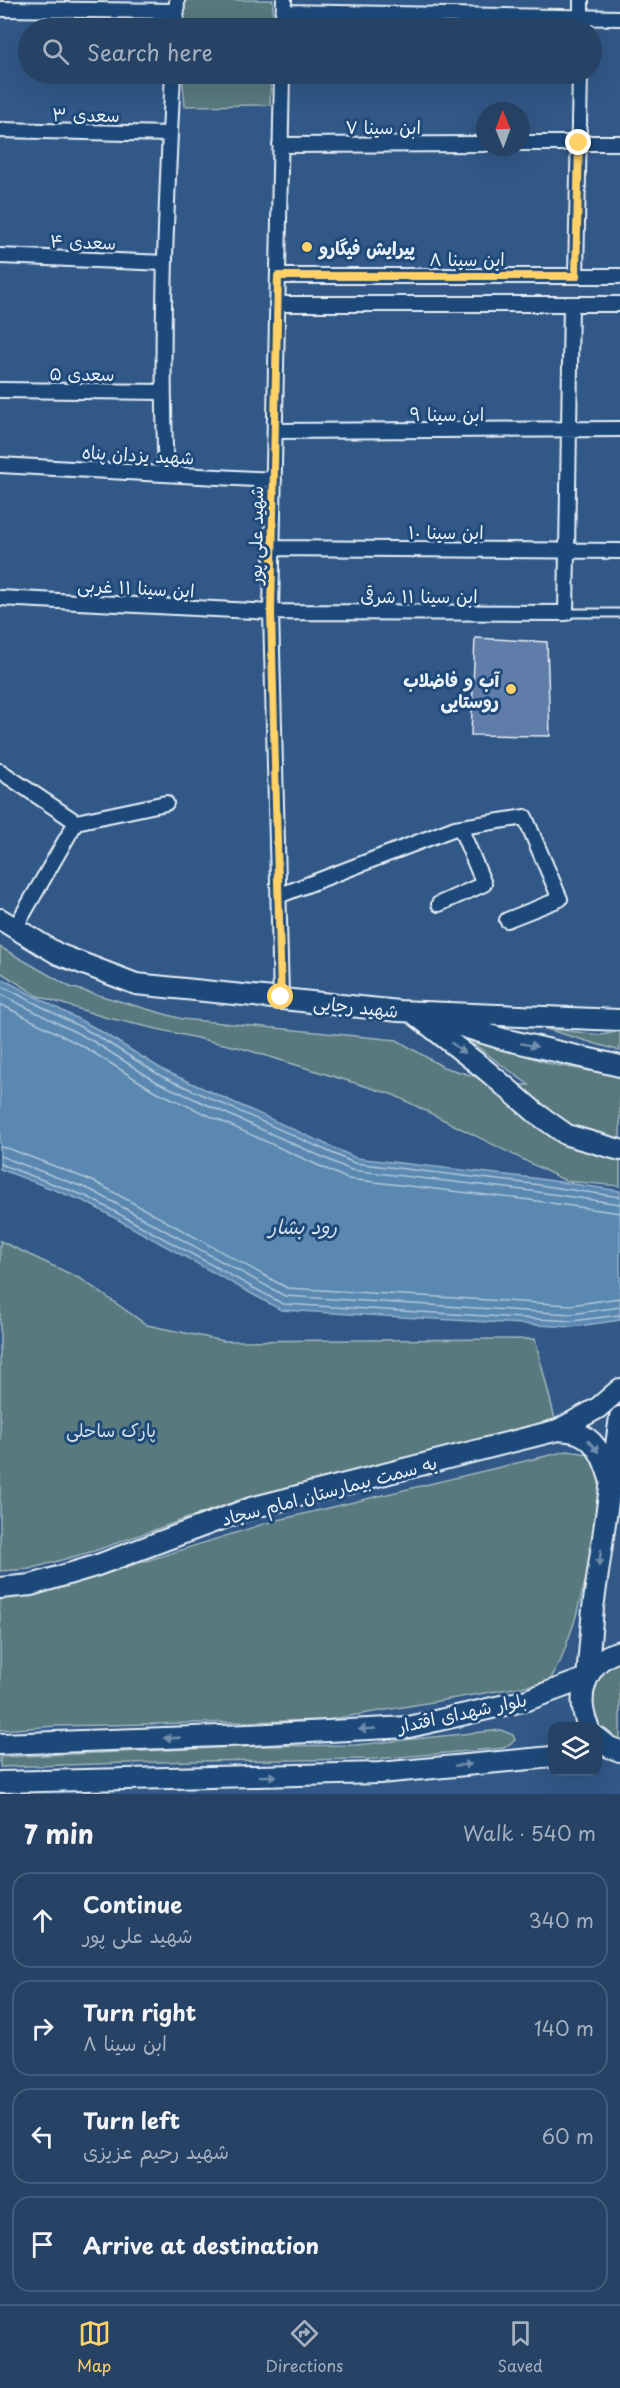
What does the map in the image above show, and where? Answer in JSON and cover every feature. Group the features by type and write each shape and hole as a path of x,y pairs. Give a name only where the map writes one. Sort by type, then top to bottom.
{"street":[{"path":"581,0 581,18"},
{"path":"0,9 177,5"},
{"path":"284,6 494,18"},
{"path":"602,20 620,18"},
{"path":"166,472 163,392 165,263 172,84"},
{"name":"شهید علی پور","path":"281,997 271,612 282,84"},
{"path":"576,276 580,84"},
{"name":"سعدی ۳","path":"0,130 170,134"},
{"path":"530,143 620,143"},
{"name":"ابن سینا ۷","path":"280,145 476,144"},
{"name":"سعدی ۴","path":"0,256 165,263"},
{"name":"ابن سینا ۸","path":"278,276 620,276"},
{"path":"277,304 620,304"},
{"path":"566,613 571,304"},
{"name":"سعدی ۵","path":"0,390 163,392"},
{"name":"ابن سینا ۹","path":"275,432 620,429"},
{"name":"شهید یزدان پناه","path":"0,465 166,472 274,480"},
{"name":"ابن سینا ۱۰","path":"272,548 620,551"},
{"name":"ابن سینا ۱۱ غربی","path":"0,598 271,612"},
{"name":"ابن سینا ۱۱ شرقی","path":"271,612 566,613"},
{"path":"0,771 76,822"},
{"path":"8,924 76,822 166,803"},
{"path":"278,896 460,827 525,818 560,899 507,920"},
{"path":"439,904 484,884 460,827"},
{"name":"شهید رجایی","path":"8,924 58,954 136,984 412,1012 620,1020"},
{"path":"412,1012 503,1039 620,1066"},
{"path":"412,1012 536,1113 567,1135 620,1150"},
{"name":"به سمت بیمارستان امام سجاد","path":"0,1588 31,1586 95,1566 250,1508 558,1430 598,1408 620,1389"},
{"path":"586,1722 581,1697 586,1678 593,1608 620,1417"},
{"path":"558,1430 581,1434 594,1444 605,1462 610,1482"},
{"path":"586,1678 598,1662 620,1651"},
{"name":"بلوار شهدای اقتدار","path":"0,1744 248,1735 409,1726 526,1700 586,1678"},
{"path":"602,1741 619,1751"},
{"path":"602,1753 619,1751"},
{"path":"0,1782 380,1773 548,1757"}],"lane":[{"path":"566,613 620,613"}],"green space":[{"path":"179,0 273,0 272,18 178,18"},
{"path":"183,84 271,84 270,105 185,106"},
{"path":"0,947 70,987 182,1019 397,1040 443,1067 504,1085 529,1085 460,1034 551,1064 618,1076 620,1077 620,1186 566,1181 394,1095 241,1048 104,1017 38,996 0,972"},
{"path":"543,1028 602,1035 620,1031 620,1051"},
{"name":"پارک ساحلی","path":"0,1241 81,1279 147,1325 224,1341 535,1339 557,1427 245,1498 94,1551 29,1569 0,1571"},
{"path":"567,1451 619,1458 574,1623 561,1660 549,1682 327,1720 57,1726 0,1730 0,1597 63,1587 270,1522"},
{"path":"620,1658 620,1745 602,1732 602,1722 594,1722 588,1710 593,1680 602,1667"},
{"path":"501,1730 513,1735 515,1740 504,1748 376,1759 193,1761 0,1767 0,1757 263,1746 356,1745"}],"water":[{"name":"رود بشار","path":"0,978 97,1029 163,1070 356,1158 533,1178 620,1191 620,1320 572,1327 281,1310 86,1202 0,1169"}],"building":[{"name":"آب و فاضلاب روستایی","path":"475,638 547,642 550,736 471,735"}],"place":[{"name":"پیرایش فیگارو","path":"307,247"},
{"name":"آب و فاضلاب روستایی","path":"511,689"}],"route":[{"path":"281,997 271,612 278,276 576,276 579,143"}]}
